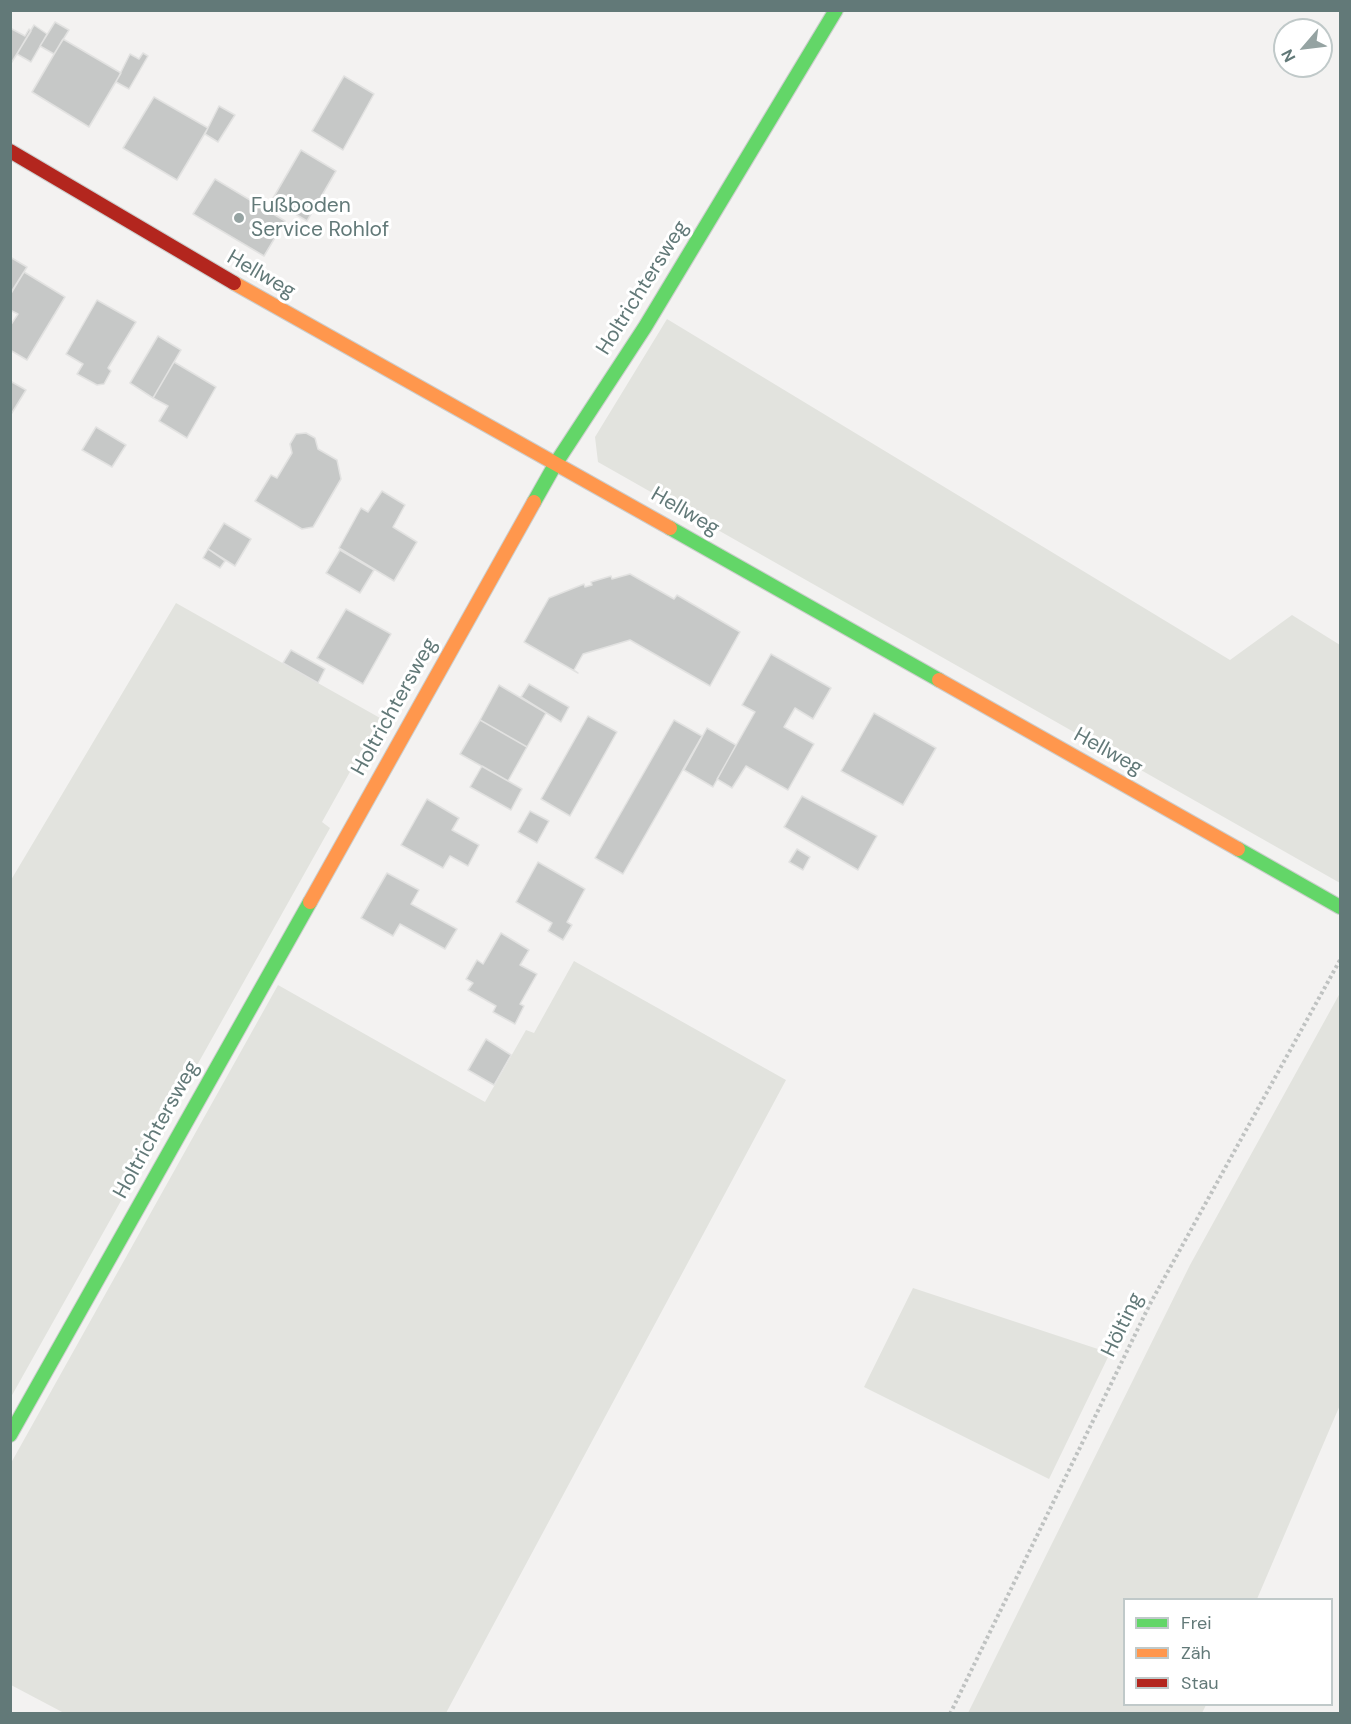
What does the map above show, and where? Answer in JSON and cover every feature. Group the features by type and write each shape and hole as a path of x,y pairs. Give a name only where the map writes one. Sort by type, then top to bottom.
{"street":[{"name":"Holtrichtersweg","path":"10,1435 556,463 645,327 836,10"},
{"name":"Hellweg","path":"10,151 285,313 556,463 1341,907"}],"path":[{"name":"Hölting","path":"950,1713 1150,1304 1341,960"}],"shaded area":[{"path":"667,319 1230,660 1292,615 1340,645 1340,883 598,462 595,437"},
{"path":"176,603 380,718 322,822 330,828 11,1397 11,880"},
{"path":"574,961 786,1080 446,1713 64,1713 11,1685 11,1463 278,985 485,1102 526,1030 534,1033"},
{"path":"1340,993 1340,1405 1257,1598 1123,1598 1123,1706 1206,1706 1202,1713 968,1713 1190,1265"},
{"path":"913,1288 1110,1353 1049,1479 864,1387"}],"building":[{"path":"55,22 69,30 54,54 40,46"},
{"path":"34,25 47,34 31,62 17,54"},
{"path":"10,28 25,36 29,29 31,31 10,65"},
{"path":"63,39 121,73 89,127 32,92"},
{"path":"143,53 148,56 129,89 116,82 130,54 139,59"},
{"path":"344,76 374,94 343,150 312,131"},
{"path":"154,97 208,128 177,180 123,148"},
{"path":"219,106 235,115 218,142 205,134"},
{"path":"301,150 336,171 307,221 272,200"},
{"name":"Fußboden Service Rohlof","path":"215,179 285,221 264,256 193,214"},
{"path":"10,257 27,267 10,294"},
{"path":"24,272 65,297 27,360 10,350 10,326 18,314 10,310 10,295"},
{"path":"97,300 136,322 108,368 111,371 104,384 97,385 77,374 83,364 66,354"},
{"path":"158,336 181,350 153,398 130,383"},
{"path":"174,362 216,387 187,438 159,421 168,406 153,398"},
{"path":"12,382 26,390 10,416 10,385"},
{"path":"96,427 126,445 112,467 82,450"},
{"path":"306,433 315,438 318,449 337,460 341,479 313,527 302,529 255,501 271,475 277,478 292,453 290,444 296,434"},
{"path":"382,491 405,505 393,527 417,542 394,581 339,548 361,508 368,512"},
{"path":"224,523 251,539 235,566 208,549"},
{"path":"208,549 225,561 220,568 203,558"},
{"path":"340,550 374,570 360,593 326,573"},
{"path":"630,574 674,599 677,595 740,632 710,686 630,640 583,654 574,670 578,673 524,642 549,598 584,584 585,587 592,585 591,582 611,576 612,579"},
{"path":"346,609 391,634 363,684 317,658"},
{"path":"291,650 325,669 318,683 283,663"},
{"path":"771,654 831,688 813,719 795,708 784,727 814,744 788,790 746,766 732,788 717,779 755,712 742,705"},
{"path":"529,684 569,707 561,722 521,697"},
{"path":"499,685 546,713 527,747 480,720"},
{"path":"874,713 936,748 903,805 841,771"},
{"path":"588,716 617,732 570,816 541,799"},
{"path":"480,720 527,747 508,781 460,754"},
{"path":"674,720 702,736 623,874 595,858"},
{"path":"707,728 736,745 713,787 684,770"},
{"path":"482,766 522,789 511,810 470,787"},
{"path":"802,796 877,836 858,870 784,827"},
{"path":"427,799 459,818 452,830 479,845 468,866 450,856 443,868 401,845"},
{"path":"530,811 549,821 537,843 518,832"},
{"path":"797,849 810,857 803,870 789,862"},
{"path":"538,862 585,889 567,922 572,925 563,940 548,931 552,923 516,902"},
{"path":"387,873 419,890 411,904 457,929 445,949 400,924 393,936 361,918"},
{"path":"501,933 529,950 520,965 537,974 520,1004 524,1006 515,1024 493,1012 496,1006 468,990 473,983 466,979 477,960 483,964"},
{"path":"486,1039 511,1055 494,1085 468,1070"}],"traffic: fast":[{"path":"534,502 556,463 645,327 836,10"},
{"path":"670,528 939,680"},
{"path":"1238,849 1340,907"},
{"path":"10,1435 310,902"}],"traffic: slow":[{"path":"234,283 670,528"},
{"path":"310,902 534,502"},
{"path":"939,680 1238,849"}],"traffic: jam":[{"path":"10,151 234,283"}],"place":[{"name":"Fußboden Service Rohlof","path":"239,218"}]}
